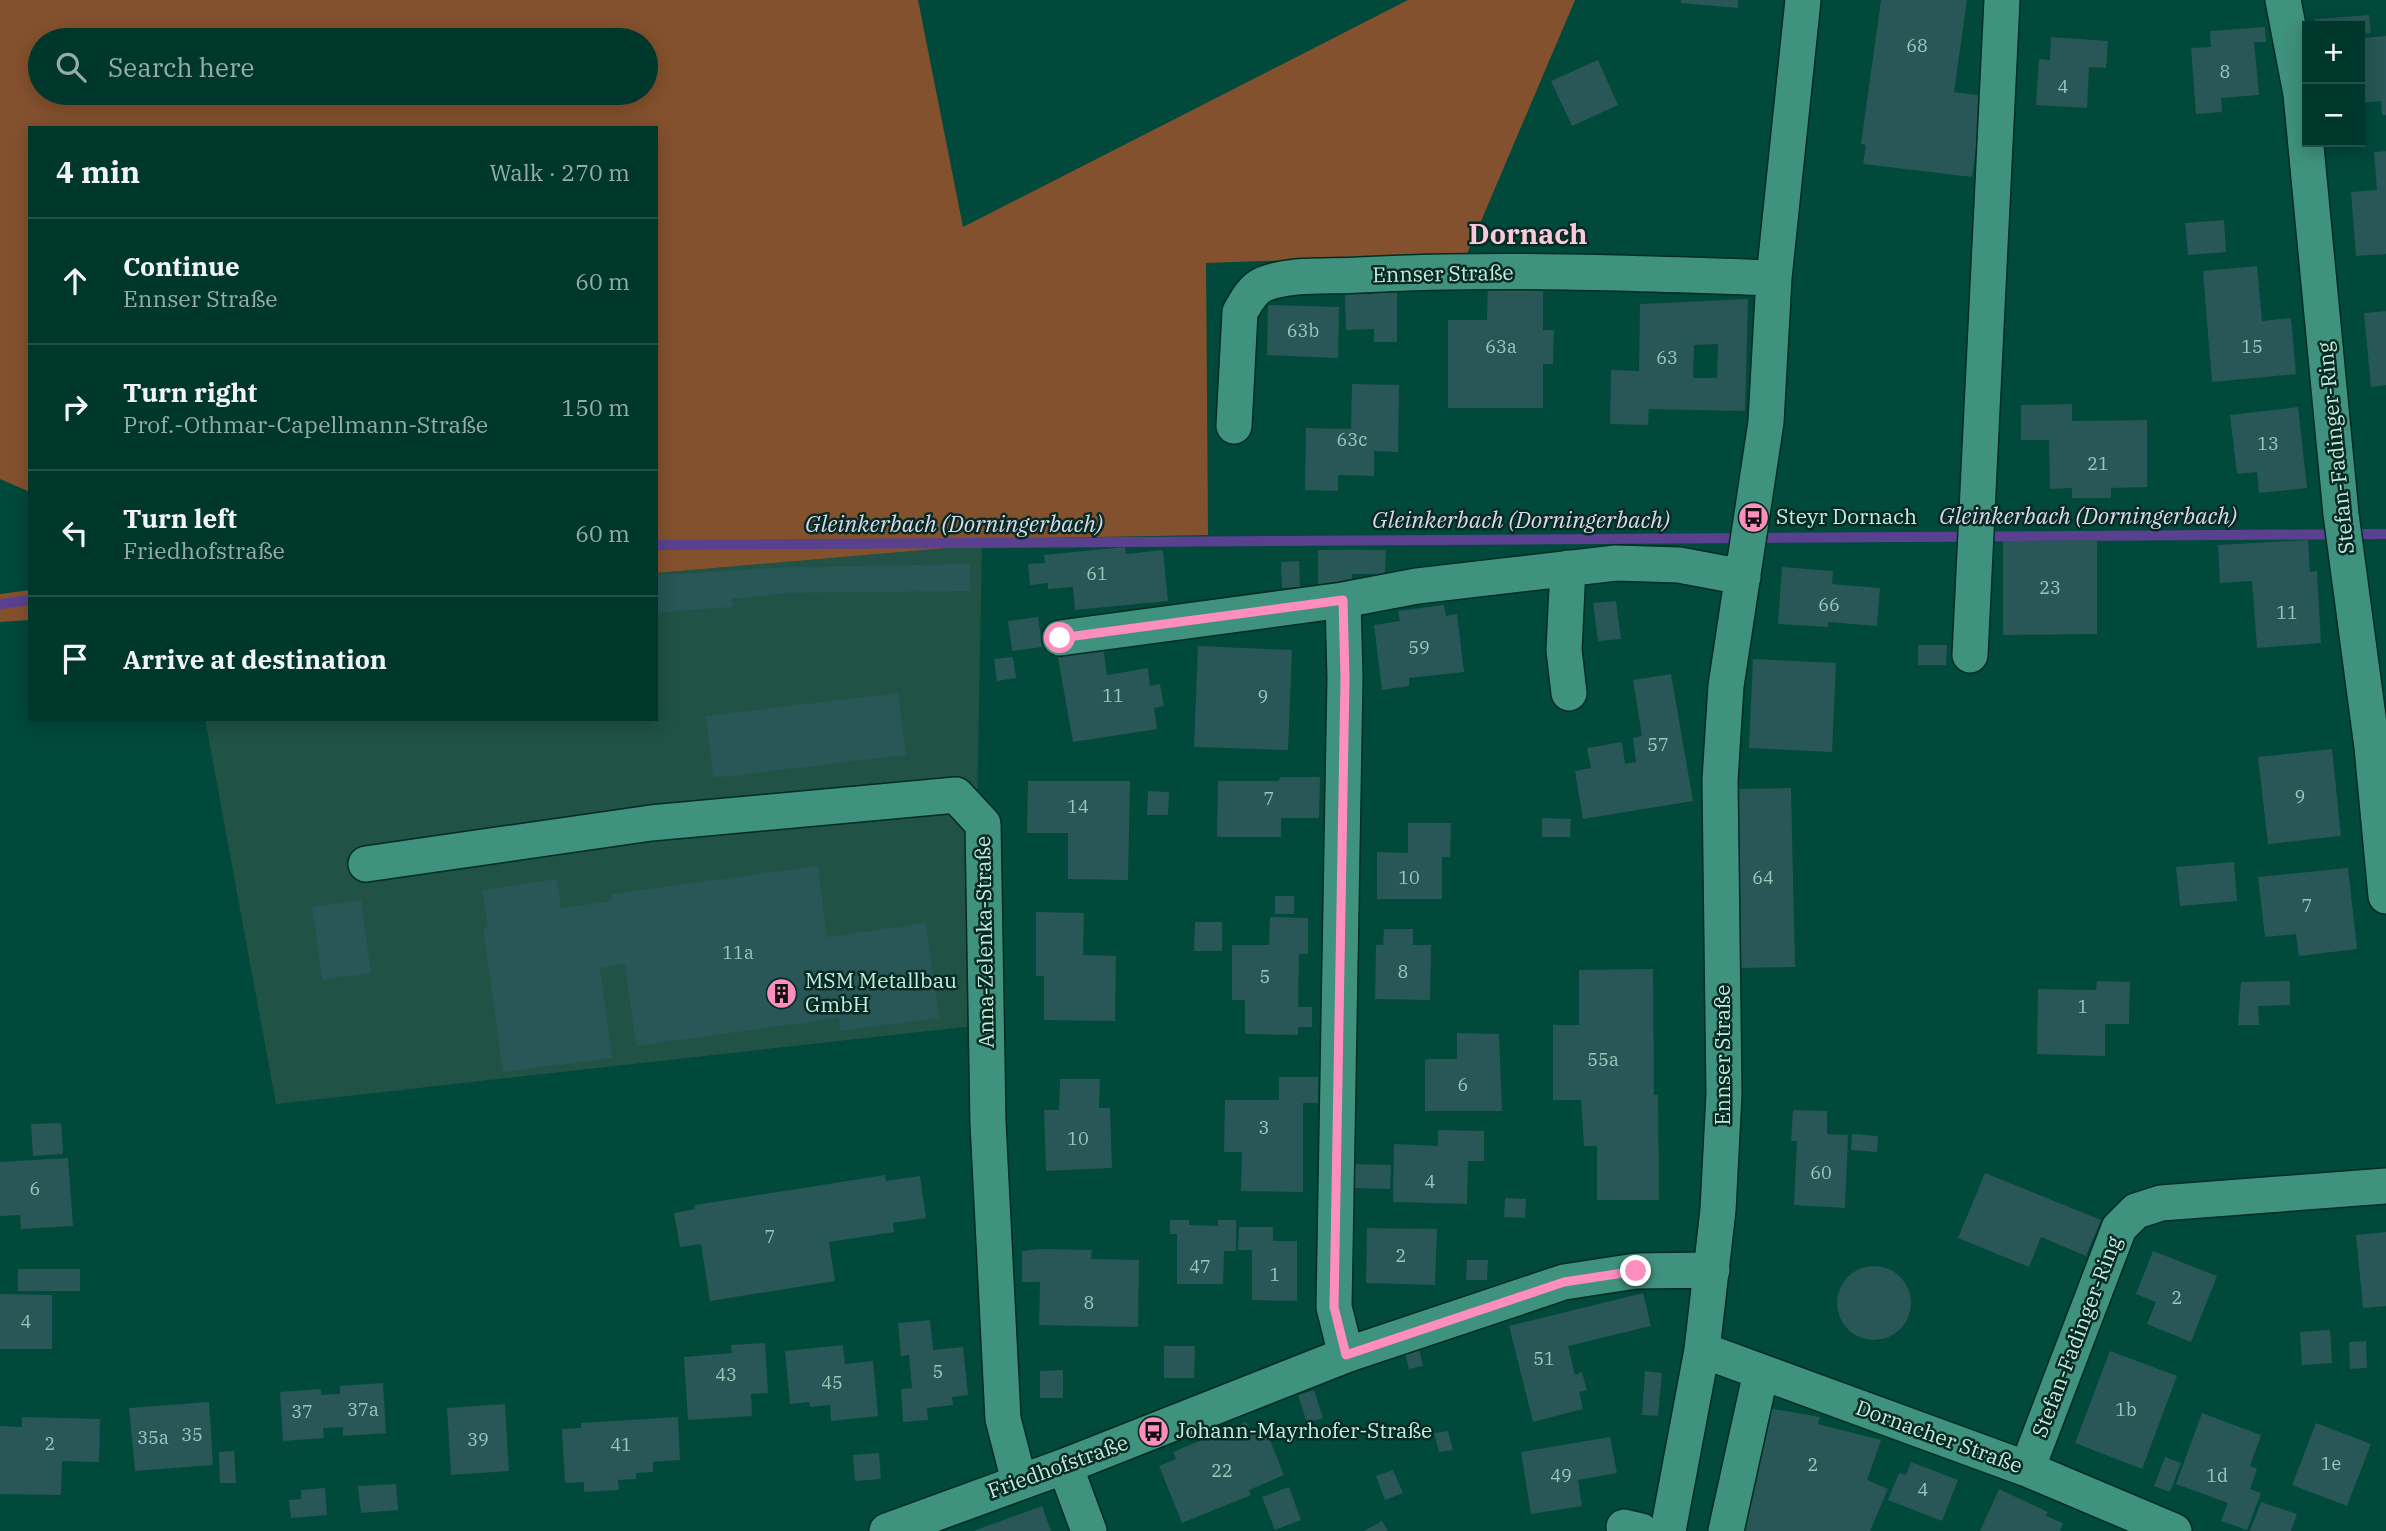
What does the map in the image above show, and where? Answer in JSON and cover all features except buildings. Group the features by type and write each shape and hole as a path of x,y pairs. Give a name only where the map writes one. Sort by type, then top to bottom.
{"street":[{"name":"Ennser Straße","path":"1668,1531 1702,1350 1718,1210 1724,1094 1720,779 1726,686 1753,517 1771,368 1774,278 1803,0"},
{"path":"1970,655 2003,0"},
{"name":"Stefan-Fadinger-Ring","path":"2283,0 2301,94 2343,531 2372,747 2386,896"},
{"name":"Ennser Straße","path":"1234,426 1240,312 1249,297 1265,284 1288,279 1503,271 1774,278"},
{"path":"1060,638 1343,600 1417,586 1568,568 1644,563 1745,565"},
{"path":"1568,568 1564,650 1569,694"},
{"path":"1343,600 1345,678 1334,1307 1346,1355"},
{"name":"Anna-Zelenka-Straße","path":"366,864 651,823 956,795 983,824 988,1123 1003,1419 1019,1482"},
{"name":"Stefan-Fadinger-Ring","path":"2027,1469 2119,1228 2136,1211 2161,1203 2386,1186"},
{"name":"Friedhofstraße","path":"887,1531 1065,1466 1346,1355 1564,1282 1636,1271 1712,1270"},
{"name":"Dornacher Straße","path":"1702,1350 2027,1469 2175,1531"},
{"path":"1726,1531 1762,1372"},
{"path":"1065,1466 1090,1531"}],"shaded area":[{"path":"0,0 918,0 963,227 1408,0 1575,0 1467,254 1206,263 1208,535 987,539 982,545 658,573 658,126 28,126 28,491 0,479"},
{"path":"982,545 973,1026 276,1104 205,721 658,721 658,573"},
{"path":"28,590 28,620 0,622 0,594"}],"waterway":[{"name":"Gleinkerbach (Dorningerbach)","path":"658,545 2386,534"},
{"name":"Gleinkerbach (Dorningerbach)","path":"0,604 28,600"}],"place":[{"name":"Steyr Dornach","path":"1753,517"},
{"name":"MSM Metallbau GmbH","path":"782,993"},
{"name":"Johann-Mayrhofer-Straße","path":"1153,1431"}],"district":[{"name":"Dornach","path":"1528,234"}],"route":[{"path":"1060,638 1296,604 1343,600 1345,678 1334,1307 1346,1355 1564,1282 1636,1271"}]}
